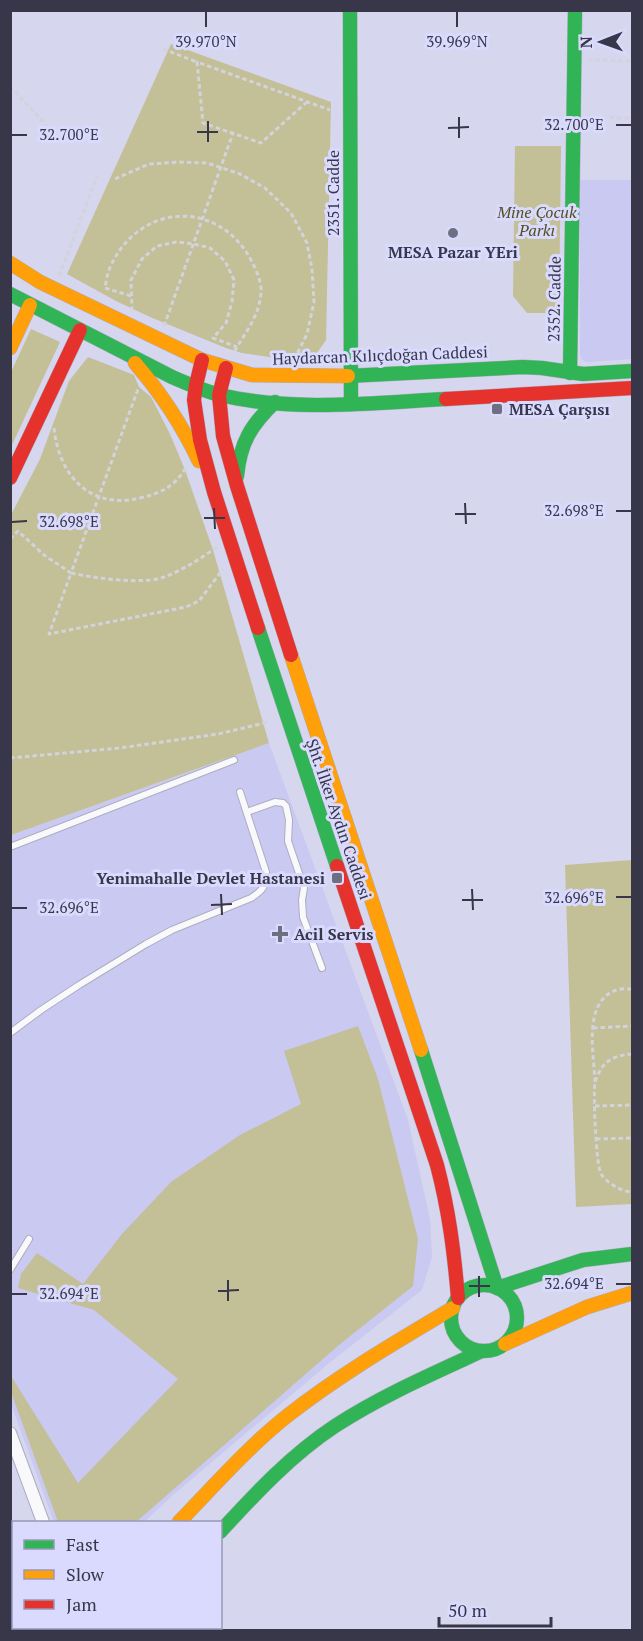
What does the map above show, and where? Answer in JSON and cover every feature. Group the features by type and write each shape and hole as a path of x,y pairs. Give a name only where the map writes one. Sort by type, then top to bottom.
{"main road":[{"name":"2351. Cadde","path":"350,10 351,404"},
{"name":"2352. Cadde","path":"570,373 575,10"},
{"name":"Haydarcan Kılıçdoğan Caddesi","path":"10,263 40,282 202,360 229,363 252,375 350,376 523,367 570,373 633,372"},
{"path":"10,294 126,354 195,387 219,395 275,402 351,404 633,388"},
{"path":"10,348 30,305"},
{"path":"10,478 80,330"},
{"path":"126,354 150,378 168,405 182,427 214,492"},
{"name":"Şht. İlker Aydın Caddesi","path":"202,360 195,387 197,420 203,453 296,743 437,1165 452,1235 455,1303"},
{"path":"219,395 229,363"},
{"name":"Şht. İlker Aydın Caddesi","path":"219,395 223,436 237,486 497,1288"},
{"path":"237,486 238,465 247,433 275,402"},
{"path":"365,948 386,942"},
{"path":"497,1288 583,1260 633,1254"},
{"path":"180,1521 233,1465 286,1417 337,1379 455,1303 466,1290 487,1285 507,1294 517,1313 517,1324 513,1334 504,1344"},
{"path":"455,1303 451,1318 458,1339 466,1346 487,1351 497,1349 587,1307 633,1293"},
{"path":"222,1530 258,1491 300,1453 334,1427 399,1388 482,1351"}],"street":[{"path":"10,1433 43,1521"}],"lane":[{"path":"10,847 234,760"},
{"path":"10,1033 70,991 146,944 172,930 251,898 260,892 266,882 266,872 240,792"},
{"path":"247,812 275,802 286,806 289,820 288,841 304,888 303,917 322,968"},
{"path":"10,1270 29,1239"}],"path":[{"path":"163,49 330,110"},
{"path":"574,60 633,61"},
{"path":"197,62 203,123 261,143 306,102"},
{"path":"10,86 46,125 40,144"},
{"path":"573,117 633,118"},
{"path":"163,329 233,133"},
{"path":"115,179 149,164 207,163 240,174 265,188 291,213 307,243 312,269 314,302 307,334 291,367"},
{"path":"54,289 97,176"},
{"path":"131,296 105,288 108,271 118,253 133,235 152,222 176,216 203,219 222,227 241,244 254,264 262,291 255,318 229,363"},
{"path":"132,316 131,280 142,259 157,246 177,242 210,248 225,261 234,280 232,302 225,323 213,338 237,347"},
{"path":"139,387 50,634 186,607 200,602 222,569"},
{"path":"54,428 55,443 70,477 86,491 105,500 126,502 169,488 178,480 188,465"},
{"path":"10,539 18,531 44,555 71,573 131,581 161,578 189,566 217,548"},
{"path":"10,759 120,748 218,734 269,722"},
{"path":"633,989 615,990 601,1000 594,1015 593,1028 596,1153 601,1174 615,1187 626,1192 633,1192"},
{"path":"593,1028 633,1026"},
{"path":"595,1083 601,1069 612,1058 633,1054"},
{"path":"596,1106 633,1105"},
{"path":"596,1139 633,1138"}],"shaded area":[{"path":"580,180 632,180 632,359 587,362 582,360 580,355"},
{"path":"269,743 408,1120 430,1219 432,1257 422,1290 328,1364 145,1521 54,1521 11,1404 11,835"}],"green space":[{"path":"171,44 331,102 326,340 317,353 303,360 242,353 226,348 150,317 67,274"},
{"name":"Mine Çocuk Parkı","path":"515,146 561,146 559,313 527,313 513,296"},
{"path":"31,329 60,342 11,447 11,372"},
{"path":"88,357 134,375 139,387 151,397 170,434 213,550 269,743 11,835 11,515 40,459 69,381"},
{"path":"632,860 632,1204 576,1207 565,865"},
{"path":"358,1026 378,1079 418,1239 413,1286 339,1345 137,1521 58,1521 11,1392 11,1376 78,1483 178,1379 94,1310 18,1288 21,1274 37,1253 83,1284 122,1234 171,1182 240,1135 301,1104 284,1051"}],"traffic: fast":[{"path":"350,10 351,404"},
{"path":"570,373 575,10"},
{"path":"10,294 172,377 220,395 304,405 446,399"},
{"path":"348,376 523,367 583,374 632,371"},
{"path":"237,476 241,454 248,435 275,402"},
{"path":"258,628 337,866"},
{"path":"421,1050 497,1288 583,1260 632,1254"},
{"path":"484,1285 497,1288 507,1295 514,1305 517,1318 514,1331 507,1341 497,1348 484,1351 471,1348 461,1341 454,1331 451,1318 454,1305 461,1295 471,1288 484,1285"},
{"path":"222,1530 260,1489 319,1437 352,1415 389,1395 482,1351"}],"traffic: slow":[{"path":"10,263 40,282 202,360 252,375 348,376"},
{"path":"10,348 30,305"},
{"path":"135,363 170,410 199,461"},
{"path":"291,655 421,1050"},
{"path":"505,1344 587,1307 632,1293"},
{"path":"180,1521 245,1454 287,1416 347,1373 453,1308"}],"traffic: jam":[{"path":"10,478 80,330"},
{"path":"202,360 194,400 200,440 214,492 258,628"},
{"path":"226,368 219,395 223,436 291,655"},
{"path":"446,399 632,388"},
{"path":"337,866 437,1165 445,1199 458,1298"}],"place":[{"name":"MESA Pazar YEri","path":"453,233"},
{"name":"MESA Çarşısı","path":"497,409"},
{"name":"Yenimahalle Devlet Hastanesi","path":"337,878"},
{"name":"Acil Servis","path":"280,934"}]}
